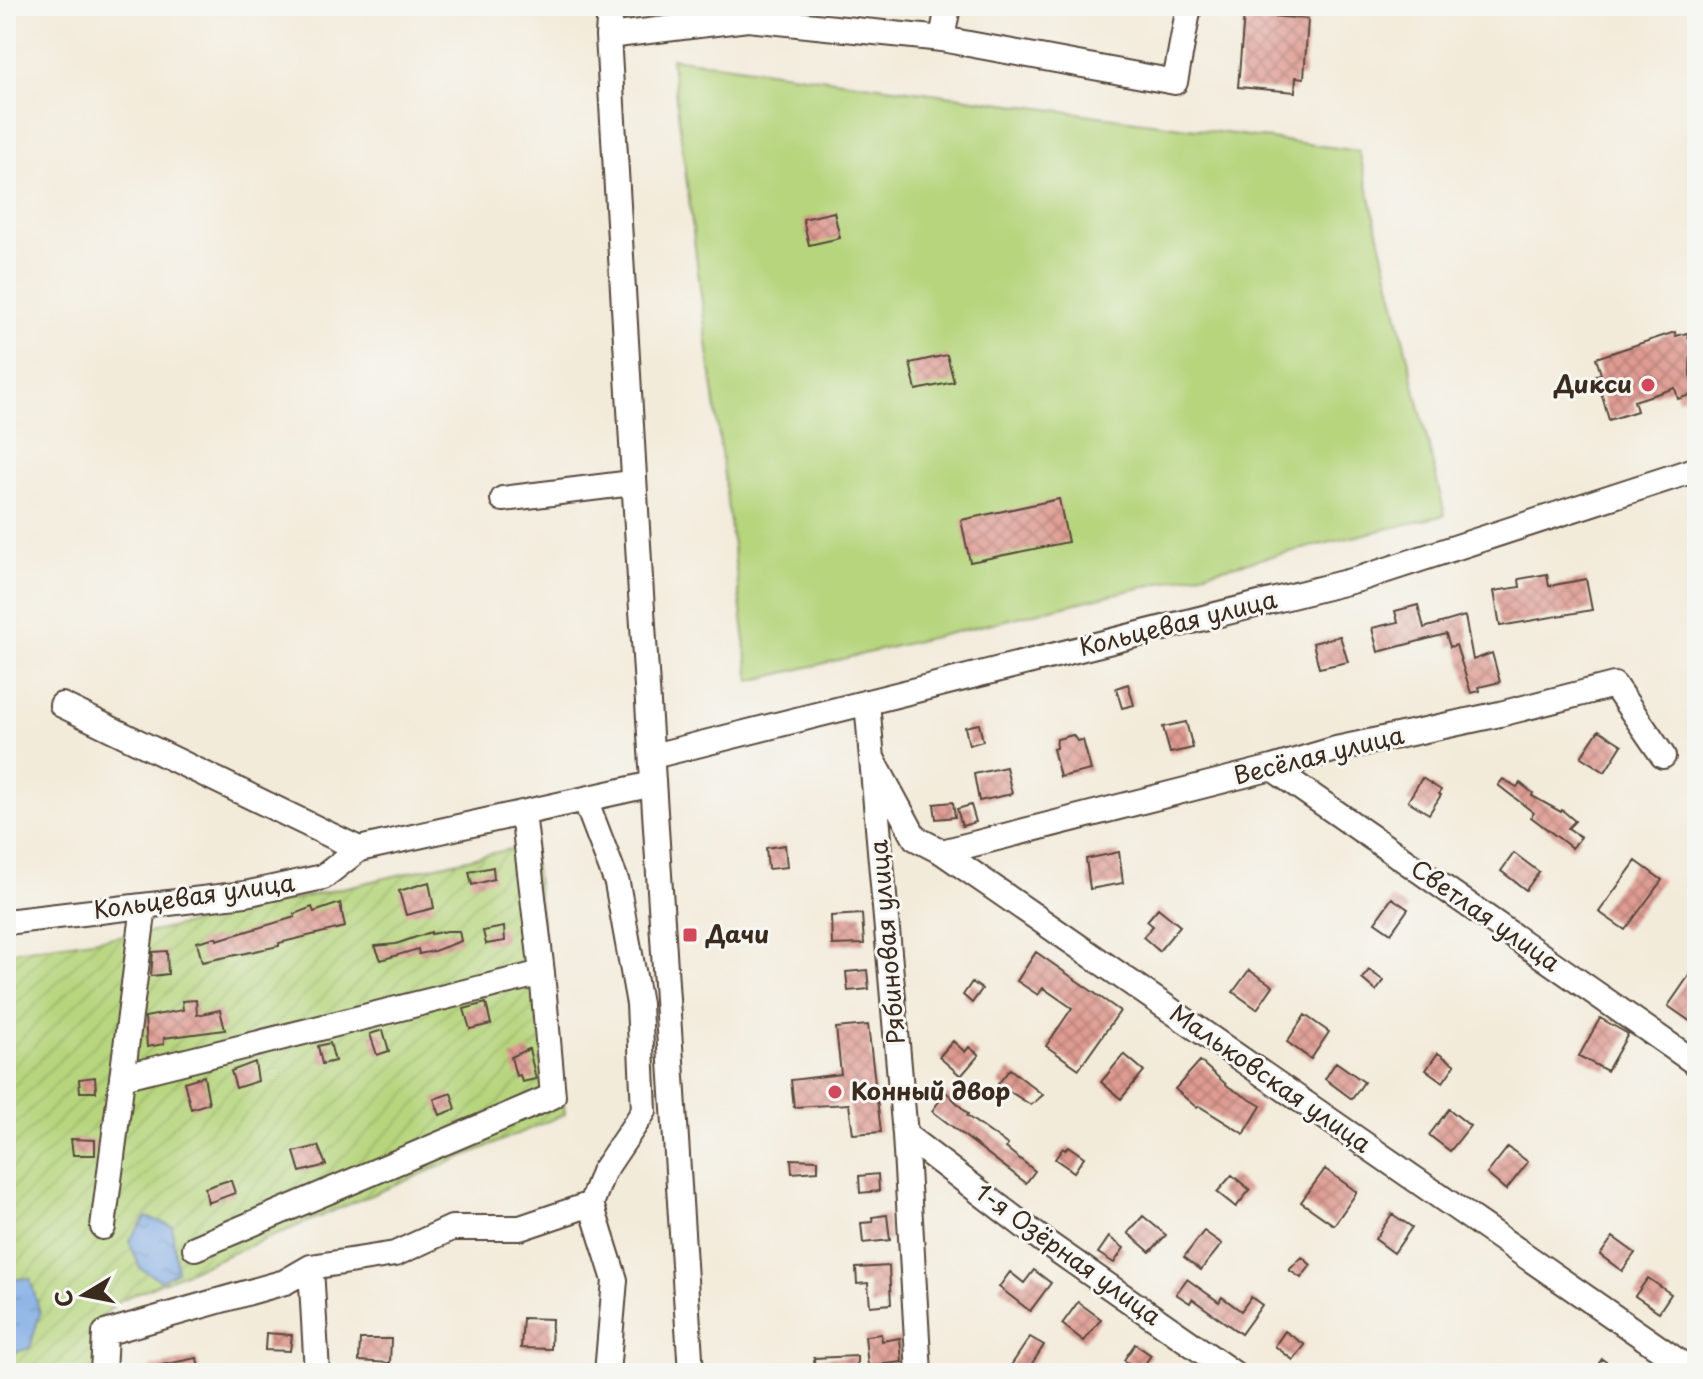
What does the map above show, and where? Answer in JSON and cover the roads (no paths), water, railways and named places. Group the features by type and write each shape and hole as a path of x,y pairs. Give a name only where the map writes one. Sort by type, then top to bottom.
{"street":[{"path":"610,6 608,36 632,483 653,756 691,1373"},
{"path":"942,39 948,6"},
{"path":"608,36 748,19 942,39 1175,82 1189,6"},
{"name":"Кольцевая улица","path":"653,756 1359,579 1697,469"},
{"path":"503,499 632,483"},
{"name":"Весёлая улица","path":"942,852 1336,749 1500,714 1614,685 1663,756"},
{"name":"Рябиновая улица","path":"867,702 905,1135 919,1373"},
{"path":"62,705 359,849"},
{"name":"Мальковская улица","path":"873,760 915,838 942,852 1695,1373"},
{"name":"Светлая улица","path":"1272,768 1697,1064"},
{"name":"Кольцевая улица","path":"6,922 245,894 323,877 359,849 653,784"},
{"path":"585,799 617,883 639,1004 644,1111 603,1172 591,1204 615,1280 607,1373"},
{"path":"195,1248 553,1096 523,813"},
{"path":"103,1227 144,906"},
{"path":"122,1077 542,973"},
{"name":"1-я Озёрная улица","path":"905,1135 1044,1241 1233,1373"},
{"path":"103,1373 105,1333 285,1282 311,1267 395,1254 452,1228 520,1228 591,1204"},
{"path":"311,1267 317,1373"}],"water":[{"path":"146,1217 172,1226 177,1271 161,1280 140,1268 129,1241"},
{"path":"30,1278 40,1313 30,1348 6,1355 6,1280"}],"place":[{"name":"Дикси","path":"1648,385"},
{"name":"Дачи","path":"690,935"},
{"name":"Конный двор","path":"835,1092"}]}
